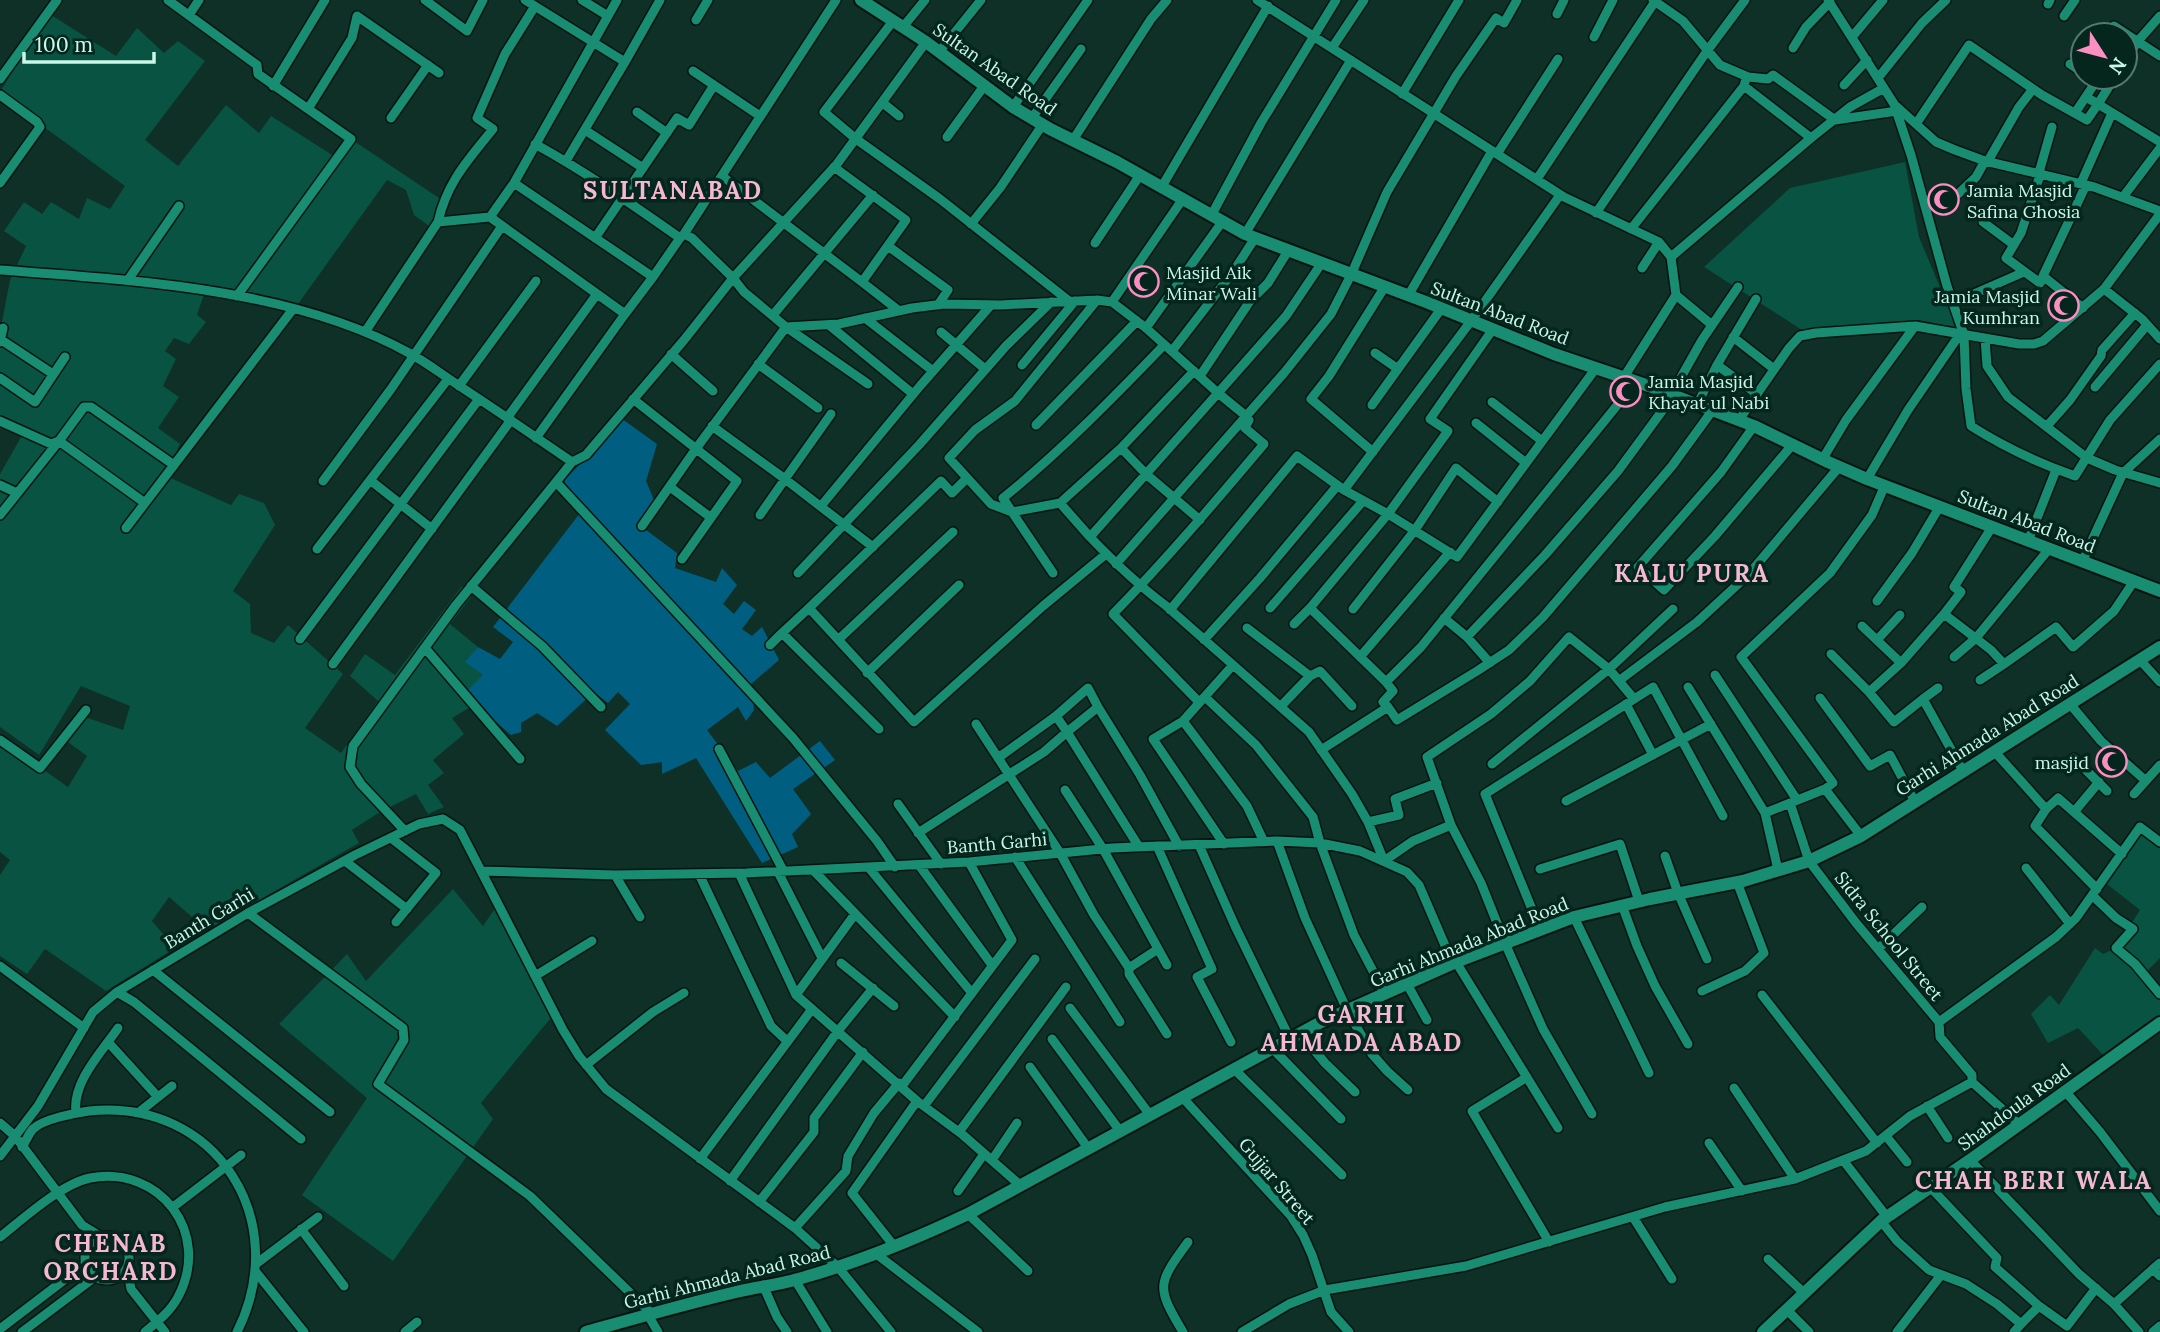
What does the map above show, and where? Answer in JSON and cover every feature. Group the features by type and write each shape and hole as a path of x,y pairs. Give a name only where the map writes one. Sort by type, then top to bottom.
{"street":[{"path":"0,79 57,0"},
{"path":"168,0 257,65 258,74 273,86 351,139 237,296"},
{"path":"189,15 199,0"},
{"path":"273,86 325,0"},
{"path":"425,0 467,31 483,0"},
{"path":"525,0 625,62"},
{"path":"582,0 608,16"},
{"path":"490,217 514,183 617,0"},
{"path":"566,161 660,0"},
{"path":"696,20 708,0"},
{"path":"536,438 682,236 836,0"},
{"path":"925,0 898,24 824,112 1072,301"},
{"path":"939,52 981,0"},
{"path":"1013,107 1088,0"},
{"path":"1073,140 1151,19 1167,0"},
{"path":"1257,0 1560,195 1659,243 1671,257 1676,296 1630,380 1421,647 1386,682"},
{"path":"1146,328 1217,219 1261,123 1336,0"},
{"path":"1332,48 1364,0"},
{"path":"1402,93 1459,0"},
{"path":"1116,564 1284,373 1331,314 1387,192 1456,76 1496,18 1504,23 1517,0"},
{"path":"1557,14 1564,0"},
{"path":"1594,37 1613,0"},
{"path":"1537,179 1655,0 1683,22 1720,65 1746,81 1811,138"},
{"path":"1596,214 1745,0"},
{"path":"1852,37 1883,0"},
{"path":"1878,78 1922,23 1946,0"},
{"path":"2064,16 2075,0"},
{"name":"Sultan Abad Road","path":"865,1 926,42 1013,107 1250,236 1554,354 1754,426 1867,479 2160,591"},
{"path":"1793,48 1805,27 1829,1 1896,108 1962,334 1971,426 2012,451 2075,476 2110,420 2160,364"},
{"path":"365,332 438,222 442,200 458,172 493,129 477,118 505,54 536,6"},
{"path":"1161,188 1268,6"},
{"path":"308,109 352,38 357,16 439,73"},
{"path":"2139,40 2160,16"},
{"path":"405,831 361,784 350,767 354,746 471,586 572,462 586,455 733,278 834,167 926,42"},
{"path":"2139,42 2160,56"},
{"path":"1916,124 1969,45 2032,89 2087,120 2107,91"},
{"path":"971,224 1000,188 1081,49"},
{"path":"1408,296 1495,153 1558,59"},
{"path":"1172,351 1233,272 1250,236 1351,60"},
{"path":"1844,85 1867,61"},
{"path":"391,118 428,65"},
{"path":"693,71 760,116"},
{"path":"1630,229 1746,81 1768,79 1773,75 1835,120 1896,108 1936,142 1987,161 2084,184 2160,213 2104,289 2043,341 2035,344 1915,326 1800,336 1739,421"},
{"path":"595,238 677,118 689,125 714,85"},
{"path":"947,138 984,86"},
{"path":"1671,257 1850,107 1884,88"},
{"path":"1958,194 1976,177 2032,89"},
{"path":"2075,113 2090,91"},
{"path":"0,95 40,127 0,183"},
{"path":"2086,97 2160,142"},
{"path":"883,103 899,116"},
{"path":"637,113 667,132"},
{"path":"2052,127 2021,233 2006,258 2040,283 2112,113"},
{"path":"585,130 643,168"},
{"path":"535,144 682,236 692,238 744,292 786,327 868,384"},
{"path":"2123,197 2160,148"},
{"path":"834,167 906,220 862,282"},
{"path":"1095,243 1140,175"},
{"path":"722,176 898,310"},
{"path":"514,183 653,277"},
{"path":"773,315 873,195"},
{"path":"1203,640 1373,452 1471,321 1560,195"},
{"path":"1112,302 1182,200"},
{"path":"128,280 179,206"},
{"path":"438,222 490,217 625,314"},
{"path":"1983,222 2014,246"},
{"path":"323,481 385,398 502,226"},
{"path":"1642,268 1659,243"},
{"path":"888,246 948,290 938,305"},
{"path":"1097,300 1015,401 975,430 949,458 991,504 1012,512 1060,503 1197,373 1250,301 1268,283 1288,251"},
{"path":"1090,537 1286,316 1321,264"},
{"path":"0,270 128,280 237,296 293,309 365,332 413,356 572,462"},
{"path":"1953,303 2024,272"},
{"path":"2043,276 2083,308"},
{"path":"459,386 536,281"},
{"path":"1467,637 1545,555 1618,471 1672,395 1712,325 1738,287"},
{"path":"1373,452 1311,399 1329,376 1384,288"},
{"path":"2104,289 2160,339"},
{"path":"333,664 597,294"},
{"path":"1676,296 1712,325"},
{"path":"1697,405 1756,299"},
{"path":"642,527 712,426 786,327 829,324 938,305 1097,300 1112,302 1146,328 1246,416 1249,420 1245,428 1264,444 1200,520 1113,614 1202,699 1256,745 1313,817 1354,935 1385,994"},
{"path":"1022,365 1072,301"},
{"path":"798,573 919,445 1006,346 1051,302"},
{"path":"821,506 991,305"},
{"path":"126,528 293,309"},
{"path":"1372,405 1441,309"},
{"path":"2047,426 2070,400 2101,356 2102,350 2134,313"},
{"path":"864,317 933,371"},
{"path":"1035,425 1137,321"},
{"path":"829,324 913,394"},
{"path":"2095,387 2147,325"},
{"path":"1822,460 1846,420 1915,326"},
{"path":"3,328 0,340 53,374"},
{"path":"1294,624 1388,514 1448,431 1430,419 1493,329"},
{"path":"941,332 985,369"},
{"path":"1867,479 1914,399 1962,334"},
{"path":"1733,337 1774,369"},
{"path":"1984,338 1987,366 2008,397 2087,458 2123,473 2160,483"},
{"path":"1054,573 1003,498 1037,471 1107,405 1164,345"},
{"path":"1375,353 1398,369"},
{"path":"671,354 713,391"},
{"path":"0,378 35,402 65,357"},
{"path":"758,364 818,408"},
{"path":"1717,365 1757,394"},
{"path":"1170,610 1297,456 1341,488 1457,557 1597,368"},
{"path":"317,549 448,379"},
{"path":"300,639 479,399"},
{"path":"633,399 737,481 682,559"},
{"path":"1492,402 1542,441"},
{"path":"0,515 84,407 90,407 174,465"},
{"path":"1310,608 1393,691 1383,702 1397,720 1509,650 1543,617 1672,466 1712,411"},
{"path":"760,515 831,414"},
{"path":"0,421 51,444 59,441"},
{"path":"1476,423 1526,463"},
{"path":"712,426 873,547"},
{"path":"1754,426 1721,472 1638,567 1664,590 1715,536 1793,444"},
{"path":"2082,562 2123,473 2160,439"},
{"path":"59,441 145,503"},
{"path":"1121,448 1146,474 1200,520"},
{"path":"1620,680 1697,622 1749,574 1839,467"},
{"path":"1353,610 1415,530 1456,468 1498,502"},
{"path":"2028,541 2056,470"},
{"path":"769,645 941,481 951,493 967,478"},
{"path":"370,480 432,528"},
{"path":"556,482 793,738 895,867"},
{"path":"0,485 17,493"},
{"path":"1765,813 1825,789 1833,783 1741,657 1830,573 1872,515 1885,485"},
{"path":"670,487 710,517"},
{"path":"1270,608 1363,500"},
{"path":"1060,503 1116,564 1308,732 1368,822 1384,861 1413,841 1451,825"},
{"path":"1877,601 1912,553 1940,506"},
{"path":"1868,692 1901,663 1961,592 1954,587 1992,527"},
{"path":"839,639 953,532"},
{"path":"1954,657 1976,638 2049,549"},
{"path":"1360,657 1450,552"},
{"path":"809,608 914,722 1043,606 1106,554"},
{"path":"1980,680 2056,627 2073,647 2114,611 2134,581"},
{"path":"867,673 959,585"},
{"path":"471,586 542,646 601,707"},
{"path":"1492,764 1609,669 1673,609"},
{"path":"1944,614 1991,650 2004,664"},
{"path":"1877,640 1900,615"},
{"path":"1444,618 1467,637 1490,663"},
{"path":"1862,626 1901,663"},
{"path":"1247,628 1310,676"},
{"path":"782,633 879,729"},
{"path":"1592,1114 1543,1028 1481,883 1451,825 1427,757 1491,714 1530,681 1569,637 1620,680 1653,755"},
{"name":"Garhi Ahmada Abad Road","path":"586,1332 795,1280 926,1234 1347,1010 1540,929 1574,917 1737,882 1809,861 1861,836 2160,647"},
{"path":"425,648 520,759"},
{"path":"1831,654 1894,722 1938,688"},
{"path":"2140,660 2160,682"},
{"path":"1224,844 1153,740 1183,721 1234,665"},
{"path":"1281,706 1310,676 1320,671 1352,706"},
{"name":"Sidra School Street","path":"1715,675 1793,801 1809,861 1939,1022 1941,1037 1972,1075 1972,1082 2019,1124"},
{"path":"1540,929 1485,794 1653,687 1723,816"},
{"path":"1688,687 1765,813 1779,870"},
{"path":"999,758 1056,716 1088,688 1179,846"},
{"path":"1820,698 1870,766 1890,755 1915,802"},
{"path":"1923,699 1963,771"},
{"path":"2070,704 2101,741 2146,781"},
{"path":"918,833 1044,752 1098,707"},
{"path":"1321,750 1388,707"},
{"path":"0,740 40,768 86,710"},
{"path":"1056,716 1139,847"},
{"path":"1183,721 1247,806 1264,842"},
{"path":"976,724 1060,853 1094,915 1129,968 1129,974 1167,1034"},
{"path":"1566,801 1711,724"},
{"path":"719,749 822,958"},
{"path":"1994,751 2046,808"},
{"path":"2074,758 2107,791"},
{"path":"2134,794 2160,765"},
{"path":"2074,812 2099,782"},
{"path":"1368,822 1399,815 1395,799 1437,783"},
{"path":"1825,789 1861,836"},
{"path":"1065,790 1103,849 1167,965"},
{"path":"2122,853 2058,798 2046,808 2035,827 2116,918 2133,929 2116,948 2135,964 2160,995"},
{"path":"898,804 941,864"},
{"name":"Banth Garhi","path":"0,1156 37,1107 93,1012 117,992 248,913 345,860 419,824 443,819 460,830 562,1030 606,1089 795,1228 838,1267 891,1332"},
{"path":"1939,1022 2070,924 2140,827 2160,842"},
{"path":"391,838 436,873 396,922"},
{"path":"1278,841 1306,918 1347,1010 1372,1054 1408,1090"},
{"name":"Banth Garhi","path":"481,872 615,875 781,872 941,864 1103,849 1278,841 1320,843 1360,851 1407,872 1419,885 1455,963 1558,1128"},
{"path":"1199,845 1235,926 1295,1036 1355,1092"},
{"path":"1539,869 1620,845 1639,901"},
{"path":"1157,846 1212,969 1196,977 1231,1042"},
{"path":"1015,856 1120,1022"},
{"path":"1665,856 1707,959"},
{"path":"345,860 407,909"},
{"path":"795,1228 846,1171 848,1156 874,1113 955,1017 1012,940 969,862"},
{"path":"919,865 992,965"},
{"path":"869,868 971,992"},
{"path":"2026,868 2070,924"},
{"path":"813,870 955,1017"},
{"path":"739,873 796,995 920,1103 959,1132 1020,1185"},
{"path":"699,874 771,1026 787,1041"},
{"path":"615,875 640,917"},
{"path":"1702,991 1745,971 1764,953 1737,882"},
{"path":"1622,905 1655,986 1688,1044"},
{"path":"1878,949 1922,907"},
{"path":"248,913 403,1028 404,1040 378,1084 530,1196 650,1315 658,1332"},
{"path":"796,995 855,914"},
{"path":"1574,917 1649,1073"},
{"path":"535,976 592,940"},
{"path":"1129,968 1158,948"},
{"path":"894,1246 852,1193 1035,959"},
{"path":"841,963 894,1006"},
{"path":"0,966 84,1028"},
{"path":"153,970 330,1112"},
{"path":"1407,984 1427,1020"},
{"path":"959,1132 1066,987"},
{"path":"730,1181 838,1031 873,988"},
{"path":"117,992 134,1002 301,1139"},
{"path":"586,1065 653,1012 684,993"},
{"path":"1762,995 1877,1143"},
{"path":"1070,1008 1150,1115"},
{"path":"700,1159 812,1009"},
{"name":"Shahdoula Road","path":"1763,1332 1884,1219 2160,1023"},
{"path":"76,1113 78,1088 118,1028"},
{"path":"1052,1039 1120,1131"},
{"path":"108,1042 158,1097"},
{"path":"1272,1048 1341,1119"},
{"path":"760,1202 814,1132 814,1118 863,1052"},
{"path":"1030,1067 1088,1148"},
{"path":"1234,1069 1342,1175"},
{"path":"1527,1077 1472,1111 1549,1242"},
{"path":"1242,1332 1289,1304 1325,1290 1466,1266 1665,1207 1795,1179 1866,1151 1910,1116 1972,1082"},
{"path":"138,1113 172,1086"},
{"path":"1734,1088 1795,1179"},
{"path":"2065,1091 2160,1210"},
{"name":"Gujjar Street","path":"1182,1097 1291,1216 1303,1235 1331,1312 1349,1332"},
{"path":"1927,1106 1948,1138"},
{"path":"22,1147 34,1127 52,1119 100,1110 138,1113 170,1122 207,1146 238,1183 251,1222 256,1268 251,1297 237,1332"},
{"path":"0,1123 15,1136 82,1225 100,1237"},
{"path":"958,1191 1017,1123"},
{"path":"1886,1136 1907,1162"},
{"path":"1709,1143 1742,1191"},
{"path":"173,1207 241,1154"},
{"path":"1843,1160 1897,1241 1929,1270 1966,1284 2021,1324"},
{"path":"1970,1160 2078,1274 2114,1304 2138,1332"},
{"path":"0,1237 57,1193 86,1179 124,1177 151,1188 173,1207 184,1227 189,1262 177,1298 167,1313 145,1332"},
{"path":"1930,1187 1997,1258 1994,1267 2067,1326 2096,1289"},
{"path":"968,1214 1028,1271"},
{"path":"256,1268 317,1217"},
{"path":"1633,1217 1672,1279"},
{"path":"82,1225 85,1264 95,1277 112,1280 121,1276 128,1268"},
{"path":"301,1229 344,1286"},
{"path":"86,1252 94,1240 100,1237 118,1237 129,1251 131,1289"},
{"path":"1183,1332 1166,1304 1164,1282 1166,1271 1188,1242"},
{"path":"875,1253 973,1331"},
{"path":"1768,1259 1804,1293"},
{"path":"0,1329 85,1264"},
{"path":"256,1268 304,1332"},
{"path":"2114,1304 2158,1269"},
{"path":"1897,1332 1941,1275"},
{"path":"13,1319 22,1332 95,1277"},
{"path":"112,1280 131,1289 165,1332"},
{"path":"795,1280 827,1332"},
{"path":"763,1286 787,1332"},
{"path":"2014,1332 2039,1306"},
{"path":"29,1307 37,1320"},
{"path":"1787,1310 1809,1332"},
{"path":"405,1332 417,1322"},
{"path":"2153,1332 2160,1325"}],"green space":[{"path":"48,13 116,56 137,28 164,53 178,41 205,61 145,140 178,166 226,105 259,133 271,116 337,158 351,139 442,200 433,229 414,215 406,190 387,180 298,304 205,291 197,315 206,322 189,344 174,338 165,351 176,359 163,386 179,397 158,428 180,444 166,476 231,505 239,494 264,503 275,525 233,591 250,604 251,633 274,643 288,625 343,674 305,728 341,753 378,701 350,676 365,654 395,675 462,586 471,597 450,624 478,647 466,662 483,675 474,705 452,718 464,734 433,760 444,773 428,785 444,807 428,814 416,794 380,812 352,830 359,843 207,930 169,897 152,921 175,948 106,991 45,949 27,974 0,956 0,875 10,860 0,852 0,739 68,787 87,756 68,742 82,716 123,730 130,706 81,686 39,755 0,727 0,474 24,432 0,421 0,332 10,280 26,246 4,231 24,202 42,214 51,202 79,219 87,198 110,209 125,186 0,95"},
{"path":"1905,162 1919,237 1957,328 1919,320 1802,330 1704,267 1790,188"},
{"path":"2140,827 2160,841 2160,958 2140,978 2160,1000 2160,1015 2105,1057 2078,1028 2048,1043 2031,1014 2050,995 2059,1005 2095,948 2103,954 2116,948 2140,910 2103,881"},
{"path":"453,889 483,926 498,904 554,1014 481,1103 493,1119 393,1261 302,1195 367,1098 279,1024 347,954 366,981"}],"water":[{"path":"618,416 657,444 646,481 654,500 642,527 677,553 675,568 716,582 722,568 737,585 723,604 734,614 744,601 756,610 742,629 752,636 762,627 779,660 751,684 754,710 746,721 738,707 707,730 738,771 756,762 770,778 820,741 835,760 793,789 811,814 792,834 798,847 762,863 696,758 662,774 662,762 641,765 605,730 630,704 618,692 608,703 594,692 557,726 537,713 521,723 521,732 511,735 464,694 483,675 465,662 478,647 500,659 513,642 493,627 580,513 564,480 610,435"}],"place":[{"name":"Jamia Masjid Safina Ghosia","path":"1944,200"},
{"name":"Masjid Aik Minar Wali","path":"1143,282"},
{"name":"Jamia Masjid Kumhran","path":"2063,306"},
{"name":"Jamia Masjid Khayat ul Nabi","path":"1625,391"},
{"name":"masjid","path":"2112,762"}],"district":[{"name":"SULTANABAD","path":"673,190"},
{"name":"KALU PURA","path":"1692,573"},
{"name":"GARHI AHMADA ABAD","path":"1362,1028"},
{"name":"CHAH BERI WALA","path":"2034,1180"},
{"name":"CHENAB ORCHARD","path":"111,1257"}]}
